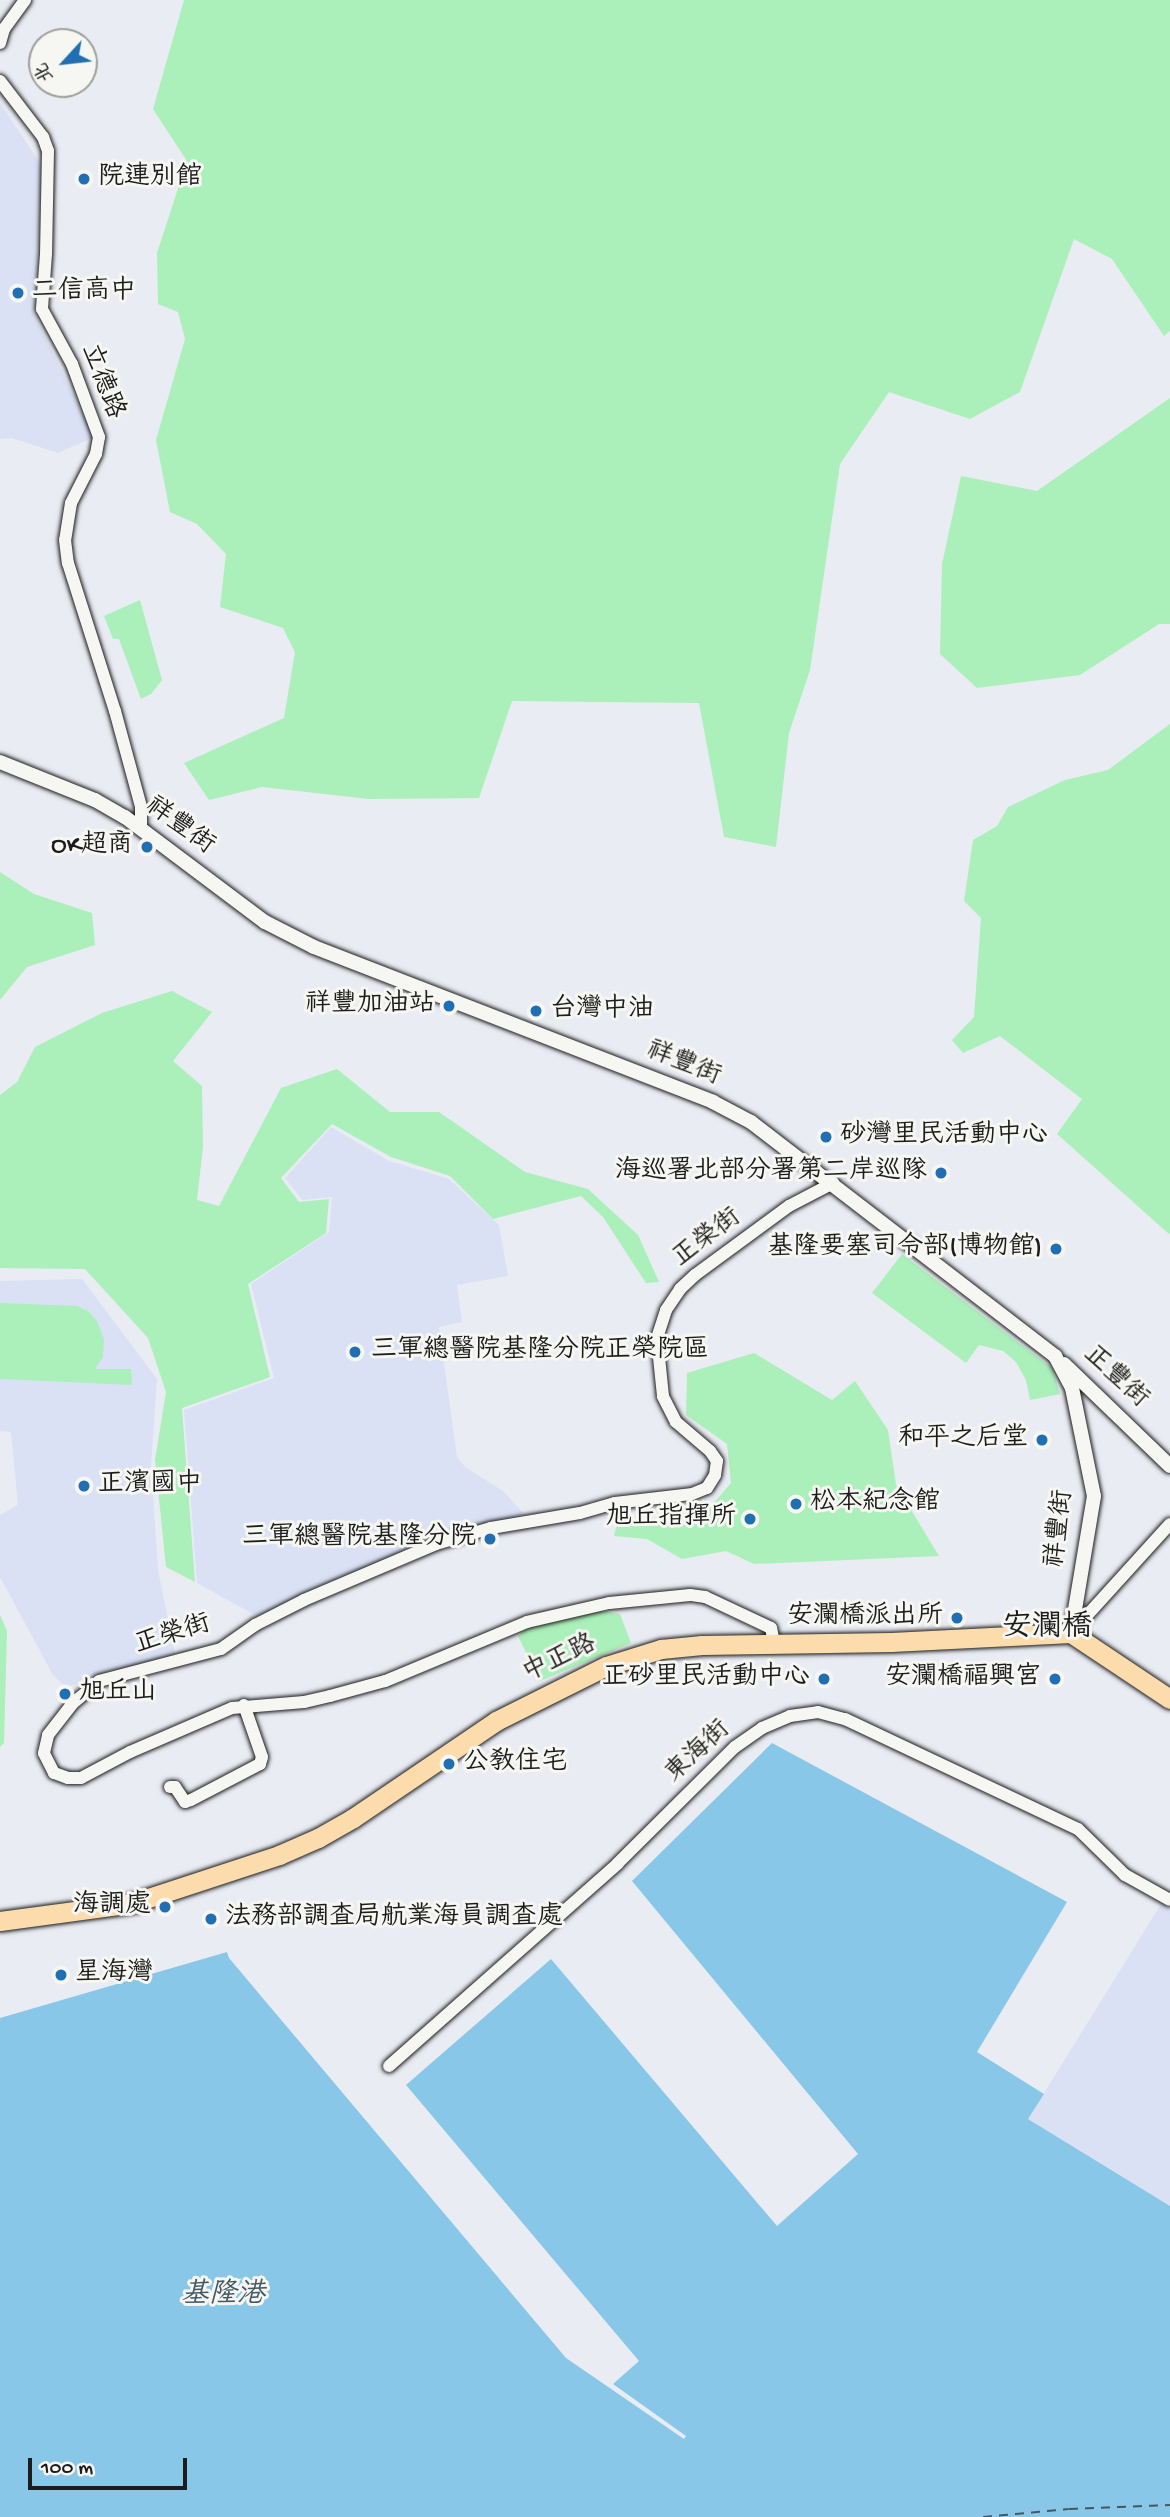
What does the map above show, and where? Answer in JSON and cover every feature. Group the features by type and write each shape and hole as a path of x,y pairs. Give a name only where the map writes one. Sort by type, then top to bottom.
{"main road":[{"name":"中正路","path":"0,1920 132,1903 298,1847 353,1818 496,1721 606,1666 661,1649 1071,1633"},
{"path":"1071,1633 1170,1699"}],"street":[{"path":"0,43 4,29 25,0"},
{"name":"立德路","path":"0,81 43,137 48,151 42,309 72,364 99,437 96,454 71,503 65,540 68,563 115,711 141,807 141,829"},
{"name":"祥豐街","path":"0,762 94,800 141,829 265,922 314,947 713,1102 751,1122 1055,1356 1072,1388 1094,1496 1071,1633"},
{"name":"正榮街","path":"774,1643 771,1628 705,1597 690,1595 609,1603 527,1622 385,1681 304,1702 244,1705 130,1752 80,1778 54,1773 44,1753 48,1735 72,1704 99,1681 221,1649 255,1625 304,1600 436,1544 491,1528 580,1513 615,1503 692,1494 707,1488 715,1475 717,1461 710,1451 676,1422 663,1396 657,1338 663,1318 680,1289 695,1275 789,1206 833,1183"},
{"name":"正豐街","path":"1055,1356 1098,1394 1170,1466"},
{"path":"1076,1404 1081,1395 1098,1394"},
{"path":"1071,1633 1170,1524"},
{"path":"170,1787 175,1787 185,1802 191,1801 260,1764 262,1757 244,1705"},
{"name":"東海街","path":"389,2066 617,1864 736,1747 762,1728 790,1716 818,1712 845,1718 1078,1829 1125,1875 1170,1900"}],"shaded area":[{"name":"二信高中","path":"0,103 42,166 34,314 94,437 58,453 12,438 0,439"},
{"name":"三軍總醫院基隆分院正榮院區","path":"331,1127 389,1161 449,1179 499,1225 508,1276 457,1285 462,1322 439,1327 457,1457 465,1467 503,1491 524,1514 432,1539 257,1616 197,1583 184,1410 274,1378 251,1284 329,1232 332,1197 302,1200 285,1178"},
{"name":"正濱國中","path":"82,1279 157,1379 151,1466 158,1570 175,1654 66,1687 53,1675 0,1577 0,1515 18,1505 11,1432 0,1431 0,1281"},
{"path":"1161,1904 1170,1908 1170,2206 1028,2119"}],"green space":[{"path":"184,0 1170,0 1170,331 1164,336 1112,259 1074,239 1020,392 970,419 889,392 840,464 810,670 789,733 776,847 724,837 699,703 512,701 479,798 369,799 262,787 209,800 184,763 284,718 295,652 283,628 220,607 226,554 197,524 170,512 156,440 185,339 178,312 158,304 157,253 187,161 153,109"},
{"path":"1170,398 1170,624 1159,624 1080,675 977,688 940,654 942,564 961,476 1037,491"},
{"path":"140,600 162,680 151,694 141,699 119,639 113,639 104,616"},
{"path":"1170,724 1169,1234 1057,1134 1082,1099 1000,1036 963,1053 952,1040 974,1017 981,918 964,901 973,840 997,826 1008,807 1065,780 1108,770"},
{"path":"0,872 34,894 92,913 95,945 27,967 0,1000"},
{"path":"172,991 212,1012 173,1061 202,1086 203,1147 197,1200 219,1206 281,1088 337,1069 390,1112 439,1112 525,1172 588,1189 638,1235 659,1282 646,1283 603,1217 581,1196 493,1219 450,1176 391,1157 332,1124 281,1178 299,1202 329,1199 326,1233 248,1284 270,1377 182,1408 195,1582 166,1567 155,1460 166,1392 148,1338 85,1269 0,1268 0,1095 17,1082 35,1047 102,1013"},
{"path":"902,1254 1052,1368 1060,1394 1030,1400 1026,1380 1016,1362 1003,1351 979,1345 966,1363 872,1293"},
{"path":"0,1303 77,1306 88,1311 97,1321 104,1339 103,1357 95,1369 131,1369 132,1385 0,1379"},
{"path":"754,1353 832,1400 855,1381 888,1430 896,1485 939,1556 754,1564 726,1551 682,1559 647,1539 614,1536 617,1523 707,1511 731,1483 727,1444 686,1415 687,1373"},
{"path":"594,1610 620,1614 631,1643 540,1681 518,1636 529,1626"},
{"path":"0,1615 7,1631 4,1743 0,1747"}],"water":[{"name":"基隆港","path":"772,1743 1067,1902 977,2052 1044,2094 1028,2119 1170,2206 1170,2517 0,2517 0,2018 227,1952 229,1958 566,2358 684,2439 686,2436 613,2384 639,2361 406,2085 551,1959 777,2226 858,2154 632,1881"}],"ferry route":[{"path":"983,2517 1069,2509 1170,2505"}],"place":[{"name":"院連別館","path":"84,179"},
{"name":"二信高中","path":"18,293"},
{"name":"OK超商","path":"147,847"},
{"name":"祥豐加油站","path":"449,1006"},
{"name":"台灣中油","path":"536,1011"},
{"name":"砂灣里民活動中心","path":"826,1137"},
{"name":"海巡署北部分署第二岸巡隊","path":"941,1173"},
{"name":"基隆要塞司令部(博物館)","path":"1056,1249"},
{"name":"三軍總醫院基隆分院正榮院區","path":"355,1352"},
{"name":"和平之后堂","path":"1042,1440"},
{"name":"正濱國中","path":"84,1486"},
{"name":"松本紀念館","path":"796,1504"},
{"name":"旭丘指揮所","path":"750,1519"},
{"name":"三軍總醫院基隆分院","path":"490,1539"},
{"name":"安瀾橋派出所","path":"957,1618"},
{"name":"正砂里民活動中心","path":"824,1679"},
{"name":"安瀾橋福興宮","path":"1055,1679"},
{"name":"旭丘山","path":"65,1694"},
{"name":"公教住宅","path":"449,1764"},
{"name":"海調處","path":"165,1907"},
{"name":"法務部調查局航業海員調查處","path":"211,1919"},
{"name":"星海灣","path":"61,1975"}],"district":[{"name":"安瀾橋","path":"1047,1629"}]}
